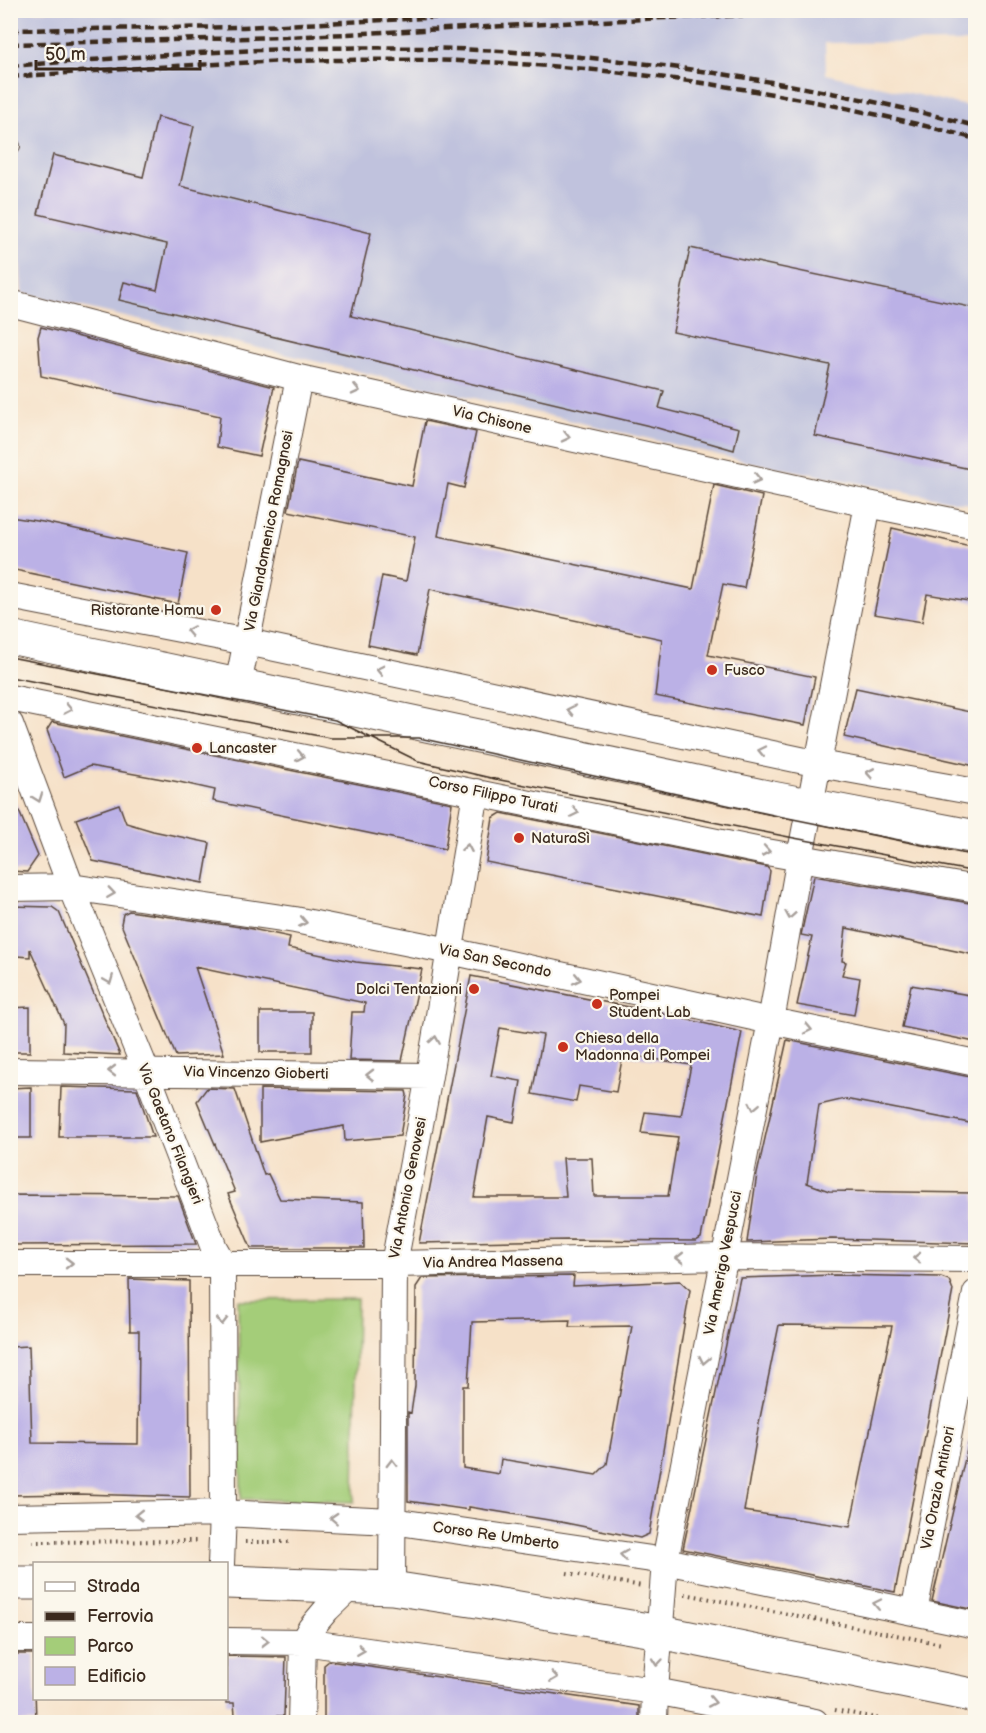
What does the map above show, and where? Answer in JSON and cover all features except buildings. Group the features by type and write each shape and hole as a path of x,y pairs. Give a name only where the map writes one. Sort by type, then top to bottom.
{"main road":[{"path":"10,637 811,806 975,837"},
{"path":"228,1582 392,1588 660,1632 975,1696"},
{"path":"10,1583 33,1583"}],"street":[{"name":"Via Chisone","path":"10,303 298,378 975,526"},
{"name":"Via Giandomenico Romagnosi","path":"238,685 298,378"},
{"path":"811,806 868,504"},
{"path":"12,600 247,642 819,764 975,792"},
{"name":"Corso Filippo Turati","path":"10,698 800,857 975,889"},
{"name":"Via Gaetano Filangieri","path":"10,724 71,887 146,1071 214,1248 222,1262 223,1513 221,1562"},
{"name":"Via Antonio Genovesi","path":"392,1588 394,1264 429,1076 477,792"},
{"name":"Via Amerigo Vespucci","path":"654,1722 665,1561 811,806"},
{"name":"Via San Secondo","path":"10,888 71,887 295,920 975,1064"},
{"name":"Via Vincenzo Gioberti","path":"10,1071 429,1076"},
{"name":"Via Andrea Massena","path":"10,1264 222,1262 394,1264 724,1257 975,1259"},
{"name":"Via Orazio Antinori","path":"914,1612 975,1293"},
{"name":"Corso Re Umberto","path":"10,1517 223,1513 392,1521 665,1561 975,1625"},
{"path":"301,1722 303,1642 311,1628 352,1585"},
{"path":"10,1639 33,1639"},
{"path":"228,1641 303,1642 655,1691 815,1722"}],"shaded area":[{"path":"11,11 975,11 975,42 825,43 826,74 975,108 975,505 749,462 22,293 15,178 11,178"}],"green space":[{"path":"357,1299 354,1502 241,1499 238,1300"}],"tram line":[{"path":"10,657 335,720 418,761 495,779 976,872"},
{"path":"10,677 330,738 419,738 778,816 976,856"}],"railway":[{"path":"10,30 243,27 589,10"},
{"path":"10,44 286,37 664,18 913,10"},
{"path":"10,66 164,55 318,48 420,48 561,55 631,62 770,82 908,109 976,126"},
{"path":"10,77 267,62 369,60 489,62 630,74 770,94 909,122 976,139"}],"place":[{"name":"Ristorante Homu","path":"216,610"},
{"name":"Fusco","path":"712,670"},
{"name":"Lancaster","path":"197,748"},
{"name":"NaturaSì","path":"519,838"},
{"name":"Dolci Tentazioni","path":"474,989"},
{"name":"Pompei Student Lab","path":"597,1004"},
{"name":"Chiesa della Madonna di Pompei","path":"563,1047"}]}
